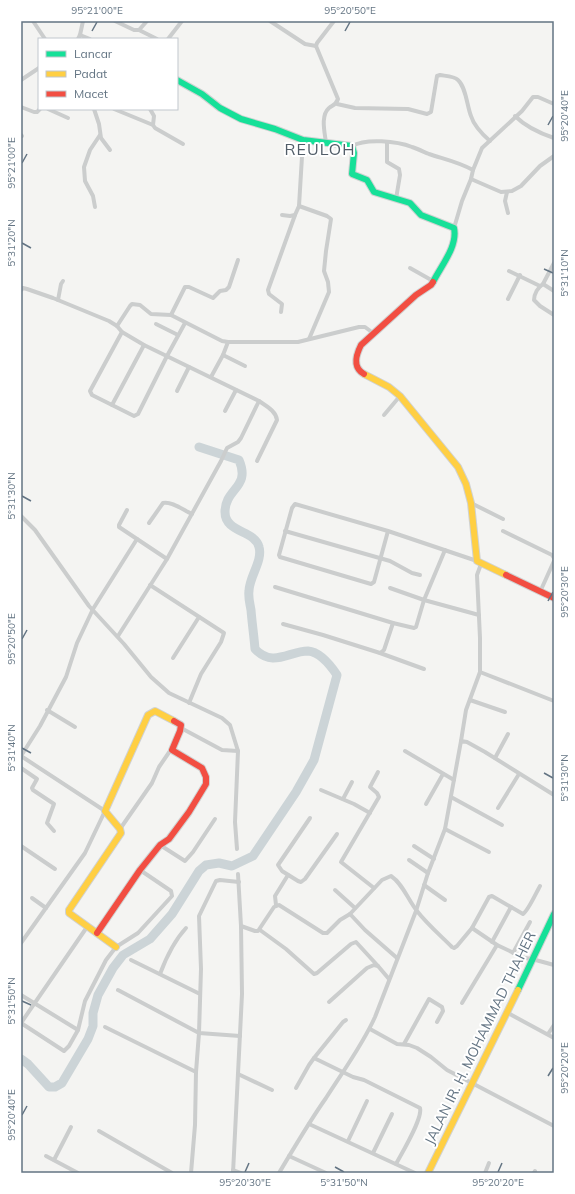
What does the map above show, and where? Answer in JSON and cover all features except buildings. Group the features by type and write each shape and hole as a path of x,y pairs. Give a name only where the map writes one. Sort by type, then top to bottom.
{"street":[{"path":"33,21 44,38"},
{"path":"79,37 83,21"},
{"path":"115,21 155,38"},
{"path":"139,30 147,21"},
{"path":"169,38 182,21"},
{"path":"270,21 304,44 316,46"},
{"path":"326,144 324,122 326,113 328,109 336,104 338,100 316,46 334,21"},
{"path":"21,80 38,69"},
{"path":"336,104 355,108 408,109 427,114 431,112 437,76 440,75 457,78 463,90 471,117 478,130 490,141"},
{"path":"178,81 202,94 220,108 241,119 275,128 303,140 352,146 357,143 368,142 387,142 412,146 430,154 455,161 473,170"},
{"path":"279,1173 370,1029 416,911 428,873 445,829 466,710 480,672 477,576 479,562 471,503 466,484 458,467 400,396 389,387 357,369 357,354 361,345 373,333 416,295 429,287 433,281 452,247 455,233 454,228 462,201 482,148 522,111 533,97 538,97 554,104"},
{"path":"21,107 34,112 39,110"},
{"path":"50,110 68,118"},
{"path":"94,110 100,124 100,135 110,150"},
{"path":"116,110 153,126 183,144"},
{"path":"151,110 154,116 153,126"},
{"path":"515,116 528,127 554,138"},
{"path":"95,207 93,196 85,181 84,167 90,150 100,135"},
{"path":"282,312 282,304 269,294 268,290 299,206 300,164 303,140"},
{"path":"387,142 387,162 399,169 400,175 396,199"},
{"path":"352,146 354,153 352,174 367,180 374,192 410,203 424,216 454,228"},
{"path":"471,179 494,190 507,192 518,188 540,166 554,156"},
{"path":"507,192 505,201 508,213"},
{"path":"299,206 327,216 331,219 324,271 328,282 329,292 309,339"},
{"path":"282,215 295,215"},
{"path":"171,315 185,287 189,287 213,298 220,290 226,290 229,287 238,260"},
{"path":"554,264 534,296 536,303 554,315"},
{"path":"410,268 433,281"},
{"path":"509,271 554,291"},
{"path":"508,299 520,275"},
{"path":"55,299 61,284 64,281"},
{"path":"21,290 23,288 47,296 109,321 122,332 144,345 259,401 273,411 277,416 277,420 257,461"},
{"path":"116,326 132,304 140,305 152,314 171,315 222,341 228,342 298,342 359,327 365,327 373,333"},
{"path":"122,332 90,391 92,395 136,416 166,356 185,323"},
{"path":"156,324 178,335"},
{"path":"211,377 228,342"},
{"path":"112,405 144,345"},
{"path":"223,355 245,366"},
{"path":"177,391 189,367"},
{"path":"226,411 236,390"},
{"path":"384,415 400,396"},
{"path":"118,636 167,559 223,457 225,450 229,446 238,442 259,401"},
{"path":"149,523 165,503 192,514"},
{"path":"471,503 503,519"},
{"path":"388,531 373,583 361,581 279,556 292,508 295,504 388,531 479,562 554,598"},
{"path":"127,510 118,526 167,559"},
{"path":"21,516 35,530 93,609 160,686 169,693 227,720 232,729 238,752 235,807 237,849"},
{"path":"285,531 390,561 408,571 420,575"},
{"path":"503,532 552,555 554,558"},
{"path":"120,829 105,810 21,756 40,726 66,677 77,643 93,609 138,539"},
{"path":"275,587 415,628 424,600 445,550"},
{"path":"540,592 554,561"},
{"path":"150,585 222,630 224,633 224,636 201,674 189,703"},
{"path":"390,588 424,600 479,615"},
{"path":"173,658 199,617"},
{"path":"380,653 384,650 394,623"},
{"path":"283,624 380,653 424,669"},
{"path":"480,672 554,701"},
{"path":"470,700 505,712"},
{"path":"48,710 75,727"},
{"path":"21,943 85,854 150,713 155,711 179,724 181,728 222,750 238,752"},
{"path":"116,947 69,914 69,910 121,833 120,829 152,783 172,748 181,728"},
{"path":"495,758 508,734"},
{"path":"461,741 467,742 495,758 554,795"},
{"path":"98,933 140,870 160,845 169,839 189,812 206,784 206,777 202,768 175,753 172,748"},
{"path":"405,751 454,780"},
{"path":"21,768 37,780 32,788 33,790 54,804 47,823 54,831"},
{"path":"374,888 341,862 342,857 379,797 370,787 378,772"},
{"path":"426,804 443,774"},
{"path":"498,808 519,774"},
{"path":"343,799 352,782"},
{"path":"321,790 343,799 370,813"},
{"path":"451,797 502,825"},
{"path":"310,818 279,862 279,867 298,881 304,881 337,834"},
{"path":"160,845 185,861 193,852 214,819"},
{"path":"445,829 489,852"},
{"path":"21,846 55,869"},
{"path":"414,846 434,859"},
{"path":"409,860 428,873"},
{"path":"87,927 21,1023 65,1051 78,1030 85,1001 101,969 116,947 138,933 172,896 171,891 140,870"},
{"path":"238,874 241,926 242,994 233,1171 241,1173"},
{"path":"276,905 275,896 288,875"},
{"path":"276,905 281,906 325,933 340,920 350,914 382,880 391,876 399,883 416,911 454,948 472,928 490,896 520,913 525,913 540,886"},
{"path":"191,1173 195,1125 201,969 199,916 216,881 239,882"},
{"path":"424,885 446,900"},
{"path":"335,890 355,908"},
{"path":"32,898 46,908"},
{"path":"241,926 257,932 260,930 272,909 276,905"},
{"path":"492,942 511,907"},
{"path":"350,914 365,930 397,958"},
{"name":"JALAN IR. H. MOHAMMAD THAHER","path":"428,1173 554,914"},
{"path":"513,953 530,922"},
{"path":"160,974 165,961 179,936 186,928"},
{"path":"472,928 496,945 513,953 525,958 554,965"},
{"path":"260,930 286,949 314,974 351,944 356,942 389,979"},
{"path":"462,1003 496,945"},
{"path":"131,960 200,994"},
{"path":"328,1002 367,968 374,965 378,966"},
{"path":"118,990 199,1033 240,1036"},
{"path":"21,995 78,1030"},
{"path":"404,1044 429,999 442,1007 444,1011 437,1022"},
{"path":"506,1012 554,1038"},
{"path":"296,1088 309,1064 346,1020"},
{"path":"548,1034 554,1025"},
{"path":"105,1027 196,1072"},
{"path":"370,1029 397,1044 404,1044 417,1048 447,1070 554,1126"},
{"path":"314,1058 353,1077 360,1078 418,1107 421,1110 415,1129 396,1164"},
{"path":"238,1074 272,1090"},
{"path":"348,1141 367,1101"},
{"path":"373,1153 392,1114"},
{"path":"309,1124 415,1173"},
{"path":"54,1160 71,1127"},
{"path":"99,1131 172,1173"},
{"path":"46,1156 78,1173"},
{"path":"289,1156 326,1173"},
{"path":"485,1173 489,1164"}],"waterway":[{"path":"21,1059 28,1064 49,1087 55,1087 62,1083 88,1039 93,1026 93,1013 98,995 113,968 123,955 150,939 172,914 199,871 206,865 219,863 232,866 253,856 296,792 314,760 337,675 325,660 312,652 301,652 275,658 262,655 255,649 249,593 251,580 258,563 260,552 259,547 252,537 230,524 226,519 225,512 226,504 242,477 242,469 239,460 199,447"}],"traffic: fast":[{"path":"178,81 202,94 220,108 241,119 275,129 303,140 352,146 354,153 352,174 367,180 374,192 410,203 421,215 454,228 454,242 433,282"},
{"path":"518,990 554,914"}],"traffic: slow":[{"path":"364,374 389,387 400,396 458,467 466,484 471,503 477,561 506,575"},
{"path":"116,947 69,913 69,910 121,833 120,829 105,811 148,715 155,711 174,721"},
{"path":"428,1173 518,990"}],"traffic: jam":[{"path":"364,374 360,371 356,364 361,345 416,295 433,282"},
{"path":"506,575 554,598"},
{"path":"97,933 140,870 160,845 169,839 189,812 206,784 206,777 202,768 172,750 181,725 174,721"}],"district":[{"name":"REULOH","path":"320,149"}]}
